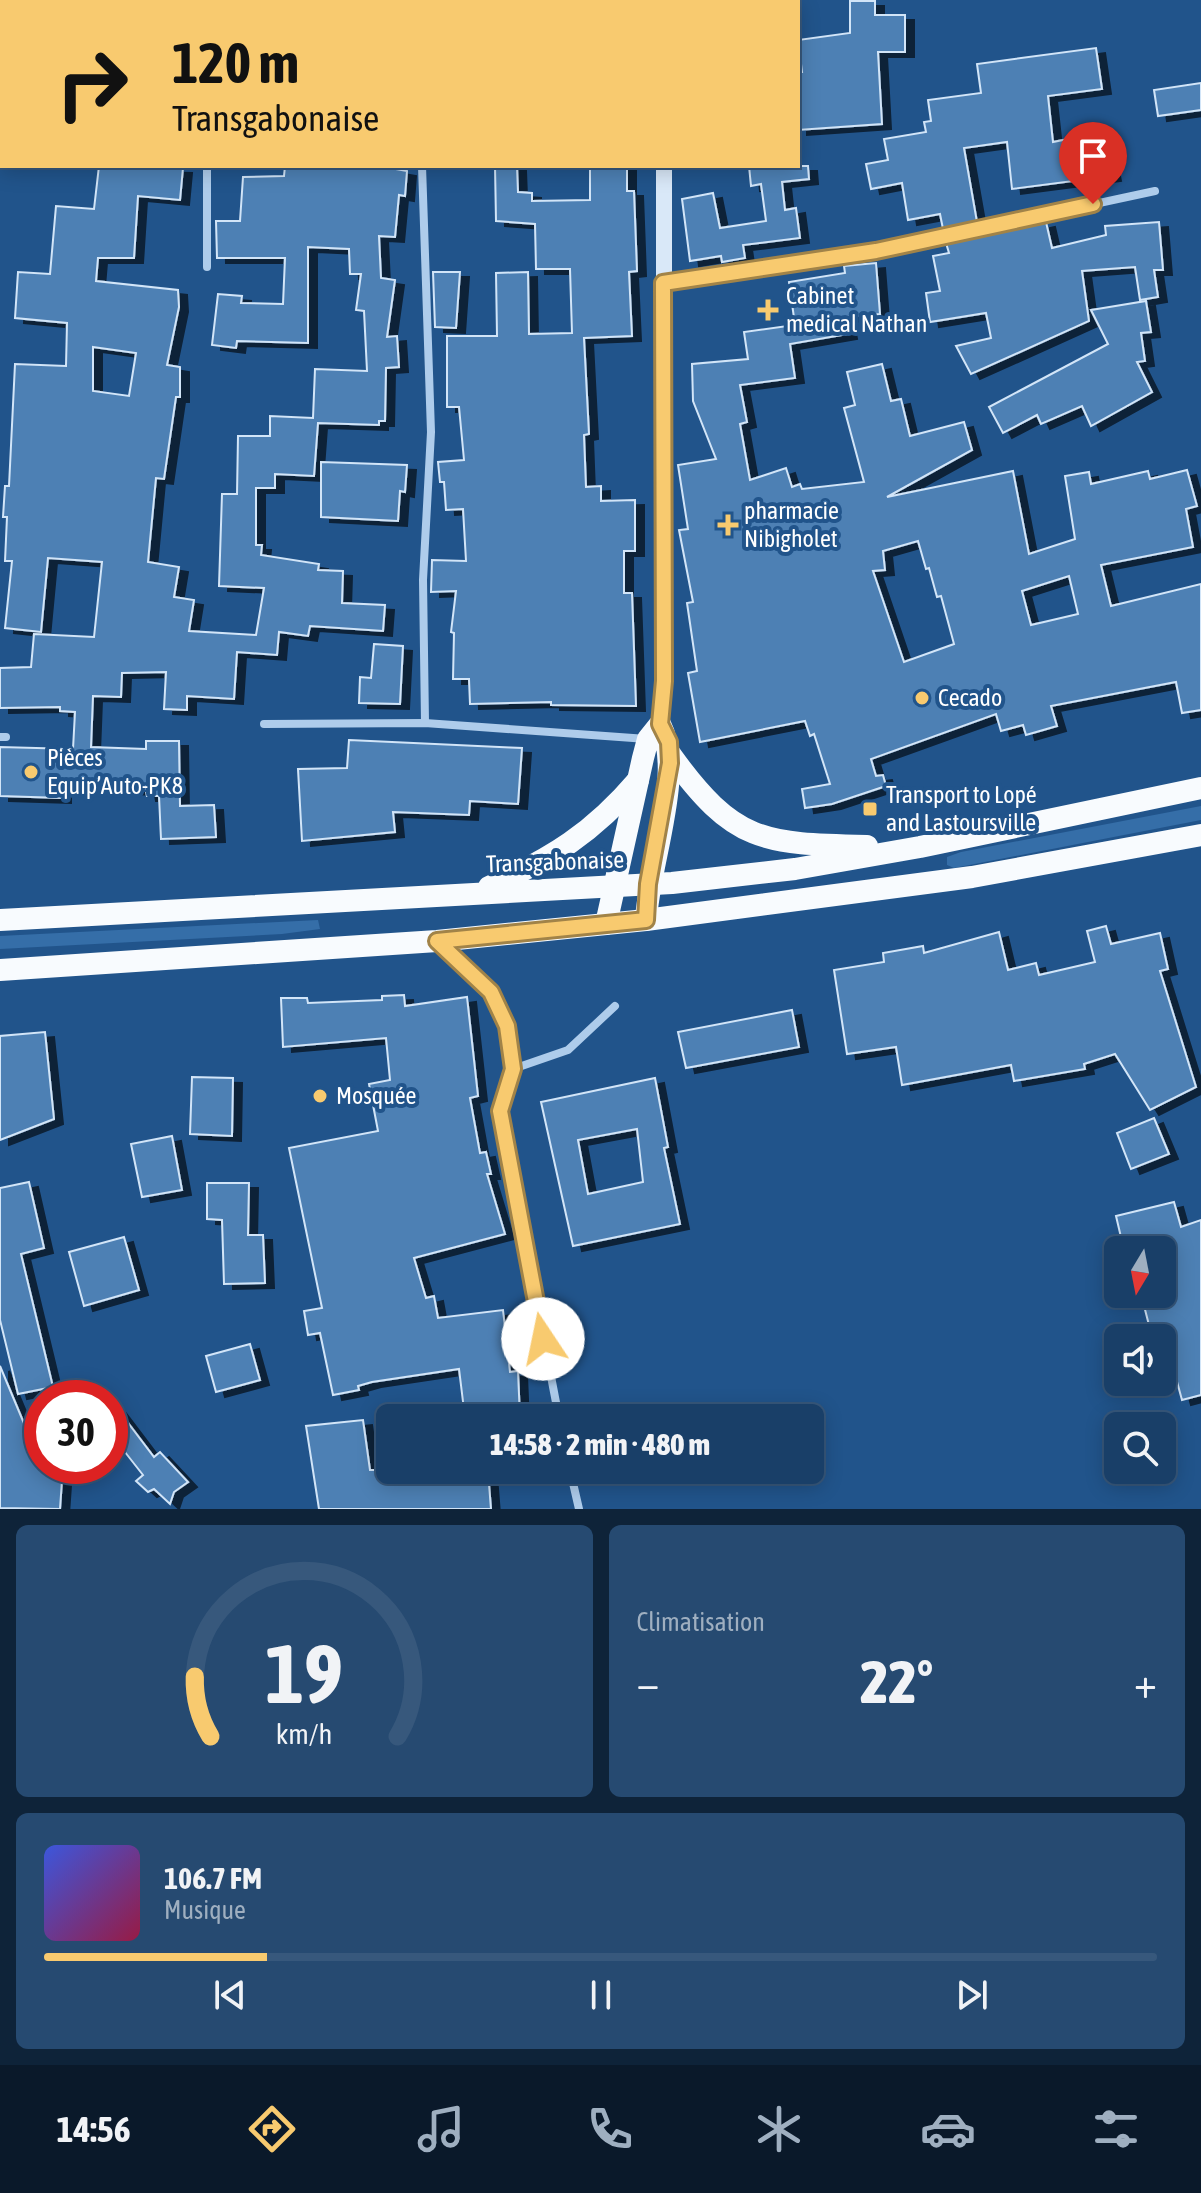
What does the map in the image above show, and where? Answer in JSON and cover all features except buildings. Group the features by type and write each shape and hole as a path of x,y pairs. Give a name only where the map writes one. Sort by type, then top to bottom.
{"highway":[{"path":"606,924 638,779 654,731 669,742 670,754 668,786 648,884 646,920"},
{"path":"670,754 717,810 756,835 803,846 920,847"},
{"path":"481,891 562,851 598,824 638,779"},
{"name":"Transgabonaise","path":"0,920 648,884 795,869 920,847 1201,788"},
{"path":"0,970 437,941 646,920 972,877 1201,835"}],"main road":[{"path":"654,731 664,681 664,168"}],"street":[{"path":"207,168 207,267"},
{"path":"422,168 431,432 423,580 425,723"},
{"path":"663,283 876,251 1155,191"},
{"path":"264,724 425,723 654,731"},
{"path":"437,941 491,992 507,1026 513,1069 500,1111 556,1404"},
{"path":"513,1069 568,1050 615,1006"},
{"path":"573,1484 579,1509"}],"shaded area":[{"path":"1201,806 1201,820 954,868 947,865 947,857 961,852"},
{"path":"318,920 320,929 282,934 0,949 0,936"}],"place":[{"name":"Cabinet medical Nathan","path":"768,310"},
{"name":"pharmacie Nibigholet","path":"728,525"},
{"name":"Cecado","path":"922,698"},
{"name":"Pièces Equip’Auto-PK8","path":"31,772"},
{"name":"Transport to Lopé and Lastoursville","path":"870,809"},
{"name":"Mosquée","path":"320,1096"}],"route":[{"path":"543,1339 500,1111 513,1069 507,1026 491,992 437,941 646,920 648,884 670,763 669,742 660,724 664,681 663,283 876,251 1093,204"}]}
